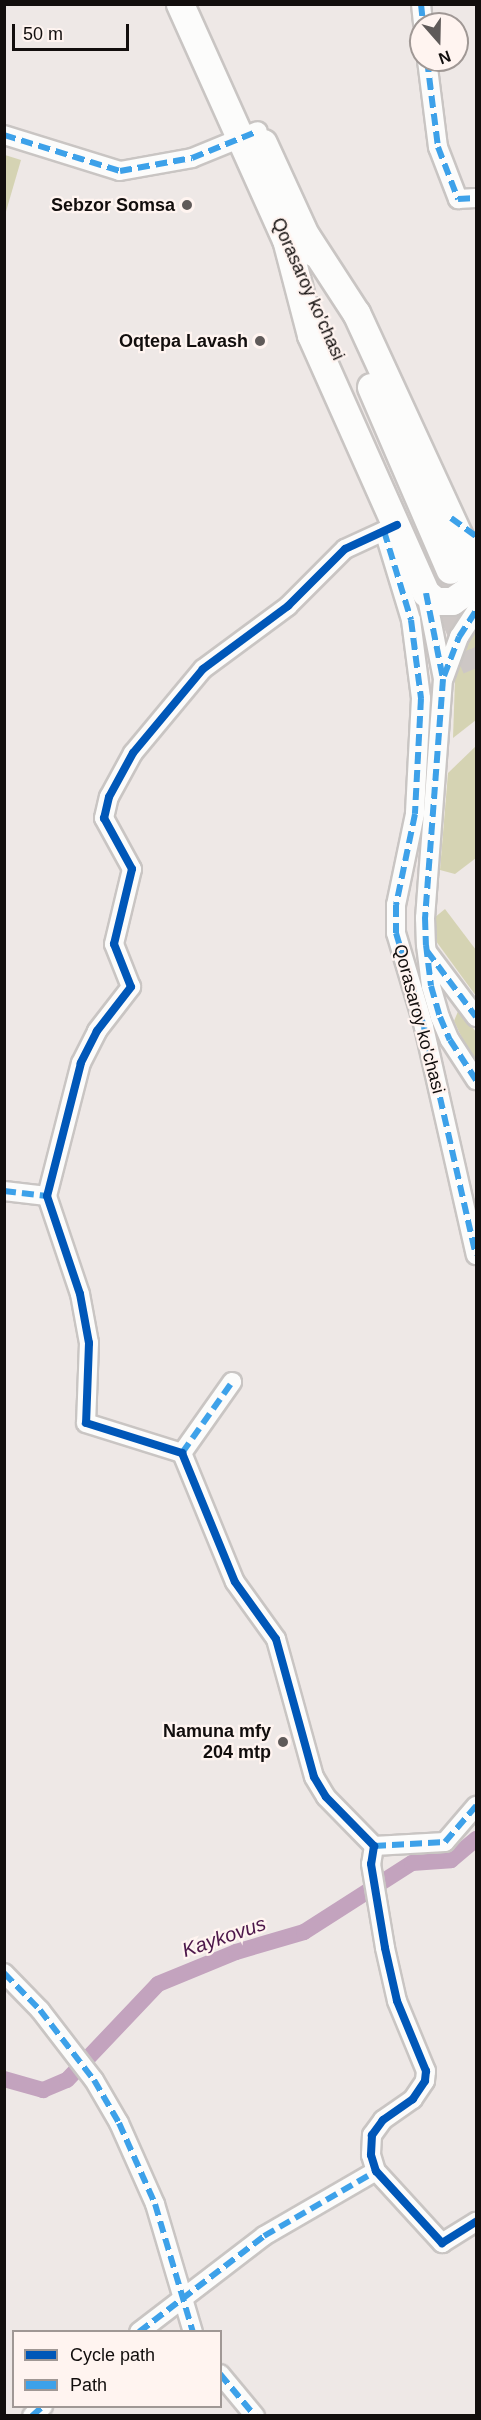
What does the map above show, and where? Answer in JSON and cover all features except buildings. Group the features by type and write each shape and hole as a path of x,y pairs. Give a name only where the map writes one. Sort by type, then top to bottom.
{"main road":[{"name":"Qorasaroy ko'chasi","path":"180,4 249,135 296,238 437,579"},
{"name":"Qorasaroy ko'chasi","path":"199,4 249,135"},
{"path":"296,238 356,313 474,569 473,580 467,592 452,601 436,601 437,579 390,528 311,335 296,238"}],"street":[{"path":"429,72 438,147 458,199 477,198"},
{"path":"4,135 120,171 192,158 218,144 249,135"},
{"path":"451,518 477,536"},
{"path":"182,1453 86,1423 87,1333 80,1294 47,1196 81,1063 97,1031 131,987 114,944 132,869 104,818 109,797 133,753 203,669 288,606 345,549 390,528"},
{"name":"Qorasaroy ko'chasi","path":"390,528 416,646 421,698 419,781 396,905 396,933 424,1027 477,1255"},
{"path":"437,579 443,679 425,918 427,951 431,986 440,1017 450,1040 477,1080"},
{"path":"443,679 459,637 477,610"},
{"path":"427,951 477,1017"},
{"path":"4,1191 47,1196"},
{"path":"182,1453 232,1382"},
{"path":"182,1453 235,1582 276,1639 314,1777 326,1797 372,1855 377,1896 397,2001 426,2071 425,2081 413,2099 383,2120 372,2135 371,2155 376,2171 442,2243 477,2222"},
{"path":"372,1855 445,1842 477,1806"},
{"path":"4,1973 40,2010 74,2053 94,2080 119,2123 155,2204 193,2330"},
{"path":"140,2330 264,2236 376,2171"},
{"path":"222,2376 255,2415"}],"shaded area":[{"path":"4,155 21,160 5,215"},
{"path":"476,622 476,720 453,738 456,651"},
{"path":"476,746 476,858 455,874 440,870 448,773"},
{"path":"445,909 476,950 476,996 433,937 434,918"},
{"path":"459,1009 476,1032 476,1056 472,1059 454,1021"}],"waterway":[{"name":"Kaykovus","path":"4,2079 43,2090 67,2080 158,1984 236,1952 304,1932 412,1863 451,1860 476,1839"}],"tunnel":[{"path":"436,574 476,668"}],"marked path":[{"path":"421,4 422,12"},
{"path":"429,72 438,147 458,199 476,198"},
{"path":"4,135 120,171 192,158 258,131"},
{"path":"451,518 476,536"},
{"path":"384,531 411,620 421,698 415,814 396,905 396,933 424,1027 476,1255"},
{"path":"426,593 443,679 425,918 426,945 431,986 440,1017 450,1040 476,1080"},
{"path":"444,676 459,637 476,611"},
{"path":"427,951 476,1017"},
{"path":"4,1191 47,1196"},
{"path":"182,1453 232,1382"},
{"path":"374,1846 445,1842 476,1806"},
{"path":"4,1973 40,2010 94,2080 119,2123 155,2204 192,2330"},
{"path":"142,2330 264,2236 376,2171"},
{"path":"222,2376 255,2416"},
{"path":"32,2416 41,2408"}],"cycle path":[{"path":"397,525 345,549 288,606 203,669 133,753 109,797 104,818 132,869 114,944 131,987 97,1031 81,1063 47,1196 80,1294 89,1343 86,1423 182,1453 235,1582 276,1639 314,1777 326,1797 374,1846 371,1864 385,1948 397,2001 426,2071 425,2081 413,2099 383,2120 372,2135 371,2155 376,2171 442,2243 476,2222"}],"place":[{"name":"Sebzor Somsa","path":"187,205"},
{"name":"Oqtepa Lavash","path":"260,341"},
{"name":"Namuna mfy 204 mtp","path":"283,1742"}]}
